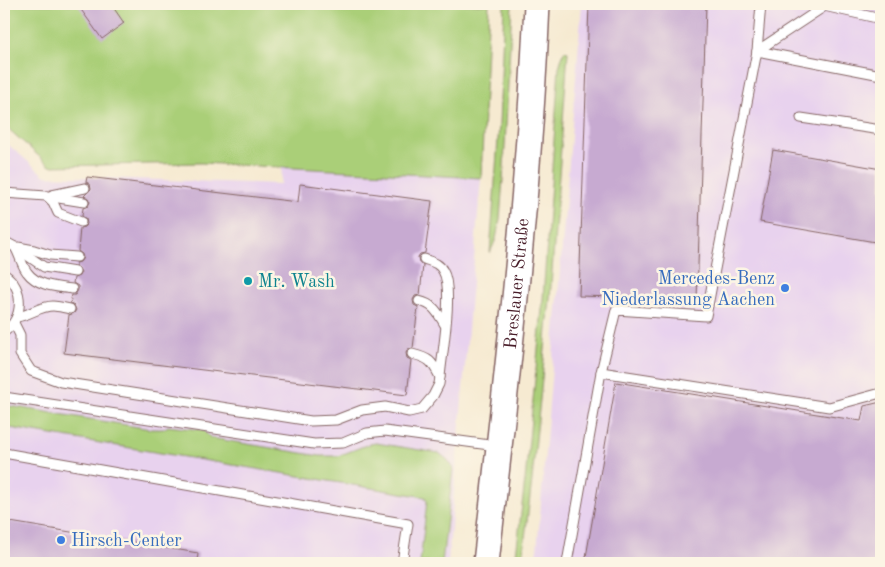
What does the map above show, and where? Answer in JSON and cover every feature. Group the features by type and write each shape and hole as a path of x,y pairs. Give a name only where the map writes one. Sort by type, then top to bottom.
{"main road":[{"name":"Breslauer Straße","path":"486,563 521,234 534,69 536,4"}],"lane":[{"path":"567,563 601,372 616,310 706,316 757,51 762,4"},
{"path":"757,51 826,5 881,19"},
{"path":"757,51 881,75"},
{"path":"800,118 881,130"},
{"path":"46,196 86,188"},
{"path":"4,193 46,196 84,202"},
{"path":"46,196 54,202 58,214 81,222"},
{"path":"4,241 44,267 75,272"},
{"path":"15,247 77,257"},
{"path":"15,247 27,272 38,282 72,289"},
{"path":"4,274 14,284 19,294 20,306 16,320 20,335 20,354 31,371 61,382 312,421 336,420 362,410 386,408 409,412 422,409 433,396 440,377 448,287 444,272 437,264 424,259"},
{"path":"419,301 429,304 435,309 445,325"},
{"path":"4,332 16,320 40,308 53,306 70,309"},
{"path":"412,354 425,357 432,363 440,377"},
{"path":"601,372 828,407 881,393"},
{"path":"4,397 314,444 343,443 367,433 385,431 499,446"},
{"path":"4,454 408,524 402,563"}],"shaded area":[{"path":"582,4 881,4 881,563 536,563"},
{"path":"4,141 45,176 281,184 282,167 481,178 448,563 4,563"}],"green space":[{"path":"4,4 489,4 481,178 201,163 50,166 4,125"},
{"path":"504,4 512,4 504,166 500,219 496,239 490,253 499,125"},
{"path":"564,51 568,52 550,299 522,563 515,563 543,299 559,67"},
{"path":"4,405 151,429 163,429 168,426 203,430 211,438 320,456 338,456 376,443 439,453 448,460 453,469 442,563 420,563 427,501 425,497 4,427"}],"building":[{"path":"77,4 111,4 124,23 102,39"},
{"path":"589,4 706,4 697,299 579,296"},
{"path":"773,150 881,169 881,243 760,222"},
{"name":"Mr. Wash","path":"87,177 298,202 300,184 432,201 425,253 420,254 418,257 419,263 423,265 420,295 415,296 413,300 414,305 418,307 413,348 408,349 406,353 407,358 411,360 407,395 64,353 69,315 76,310 74,305 70,303 72,295 75,295 78,290 78,286 73,283 74,278 79,276 81,272 76,263 80,262 83,258 82,254 78,251 80,228 87,224 86,219 82,216 83,208 88,206 90,202 84,196 91,189 90,184 86,182"},
{"path":"616,382 861,421 864,406 881,402 881,563 585,563"},
{"name":"Hirsch-Center","path":"4,521 198,553 197,563 4,563"}],"place":[{"name":"Mr. Wash","path":"248,281"},
{"name":"Mercedes-Benz Niederlassung Aachen","path":"785,288"},
{"name":"Hirsch-Center","path":"61,540"}]}
